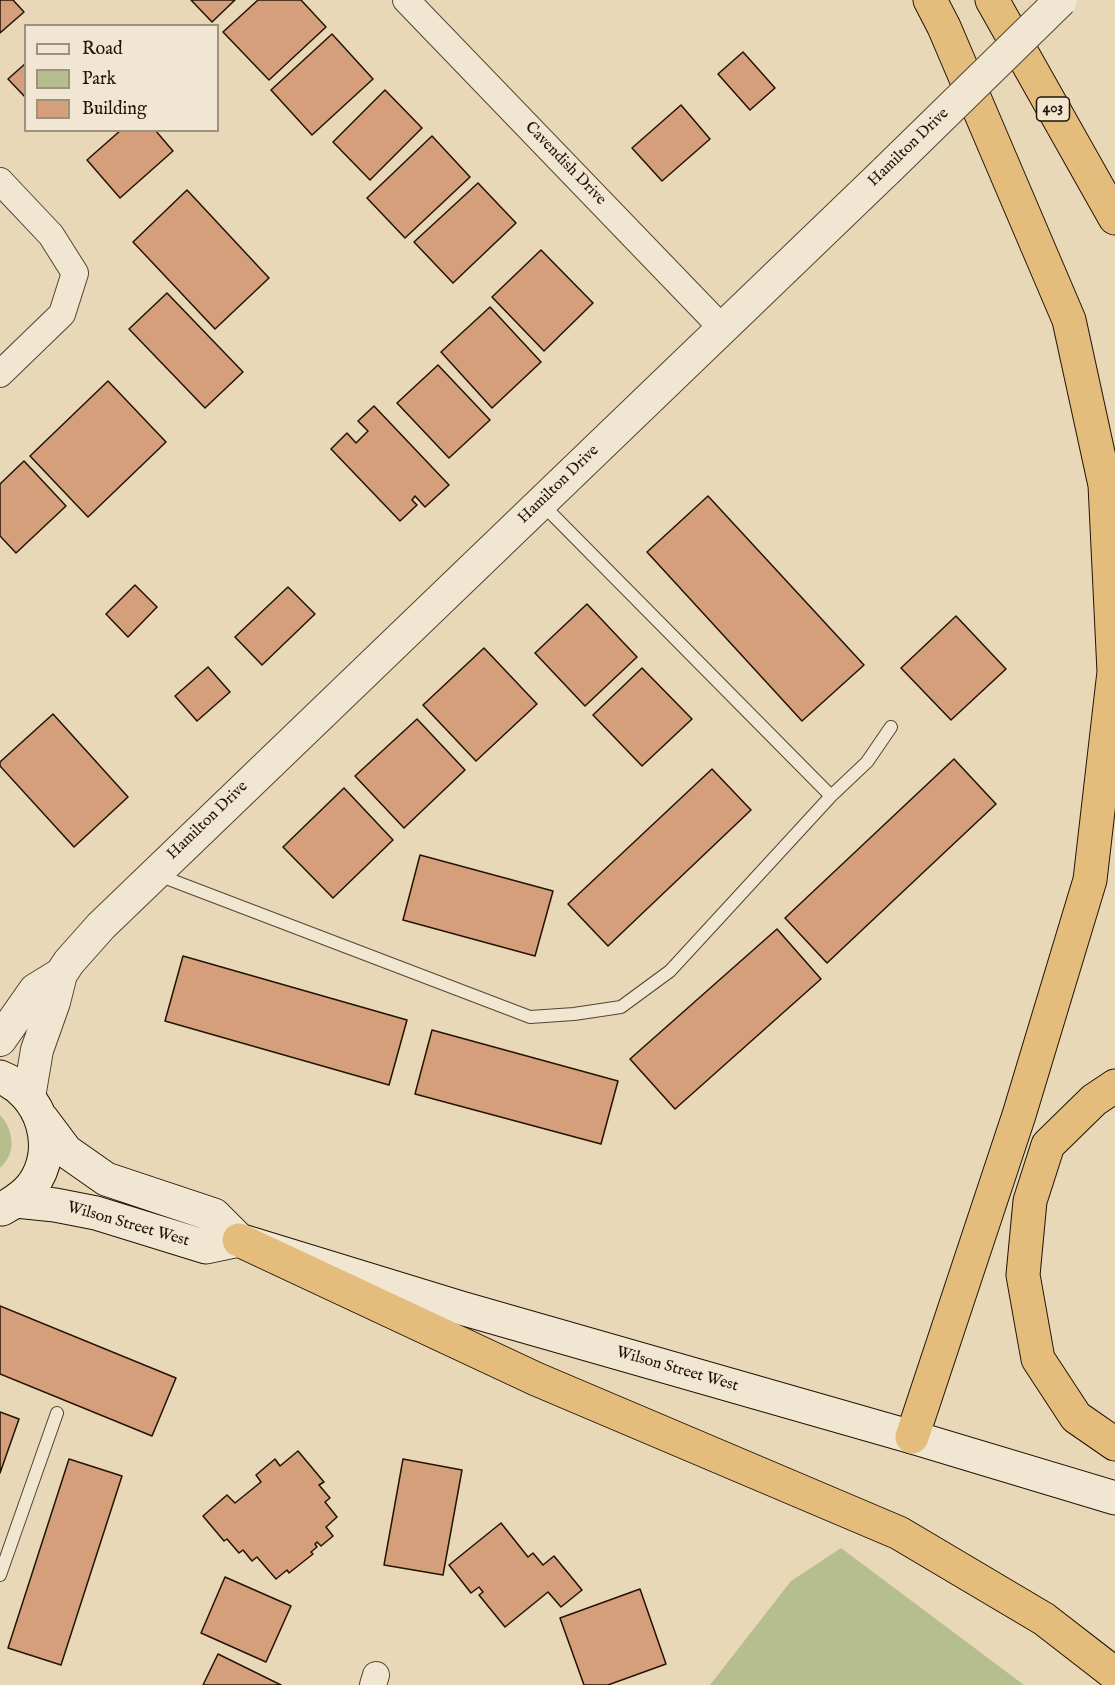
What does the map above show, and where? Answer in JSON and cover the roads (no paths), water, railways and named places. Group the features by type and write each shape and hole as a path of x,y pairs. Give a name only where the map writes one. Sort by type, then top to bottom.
{"highway":[{"path":"912,1437 1019,1115 1090,880 1114,672 1105,485 1069,320 944,27 930,0"},
{"name":"403","path":"992,0 1115,218"},
{"path":"1115,1086 1094,1100 1048,1145 1030,1201 1023,1275 1038,1359 1076,1417 1115,1444"},
{"path":"239,1240 536,1379 899,1533 1044,1619 1115,1674"}],"main road":[{"name":"Wilson Street West","path":"0,1077 11,1081 35,1108 66,1151 106,1179 214,1215 239,1240 461,1308 912,1437 1115,1498"},
{"path":"8,1206 32,1185 43,1164 46,1142 35,1108"},
{"name":"Wilson Street West","path":"8,1206 55,1205 96,1213 206,1247 239,1240"}],"street":[{"name":"Cavendish Drive","path":"406,0 723,328"},
{"name":"Hamilton Drive","path":"35,1108 37,1050 61,974 94,933 1061,0"},
{"path":"0,181 51,235 75,273 62,314 0,374"},
{"name":"Hamilton Drive","path":"0,1040 35,990 61,974"}],"lane":[{"path":"541,503 831,796"},
{"path":"154,874 530,1017 574,1014 621,1007 670,971 831,796 867,762 891,727"},
{"path":"0,1575 57,1413"}]}
